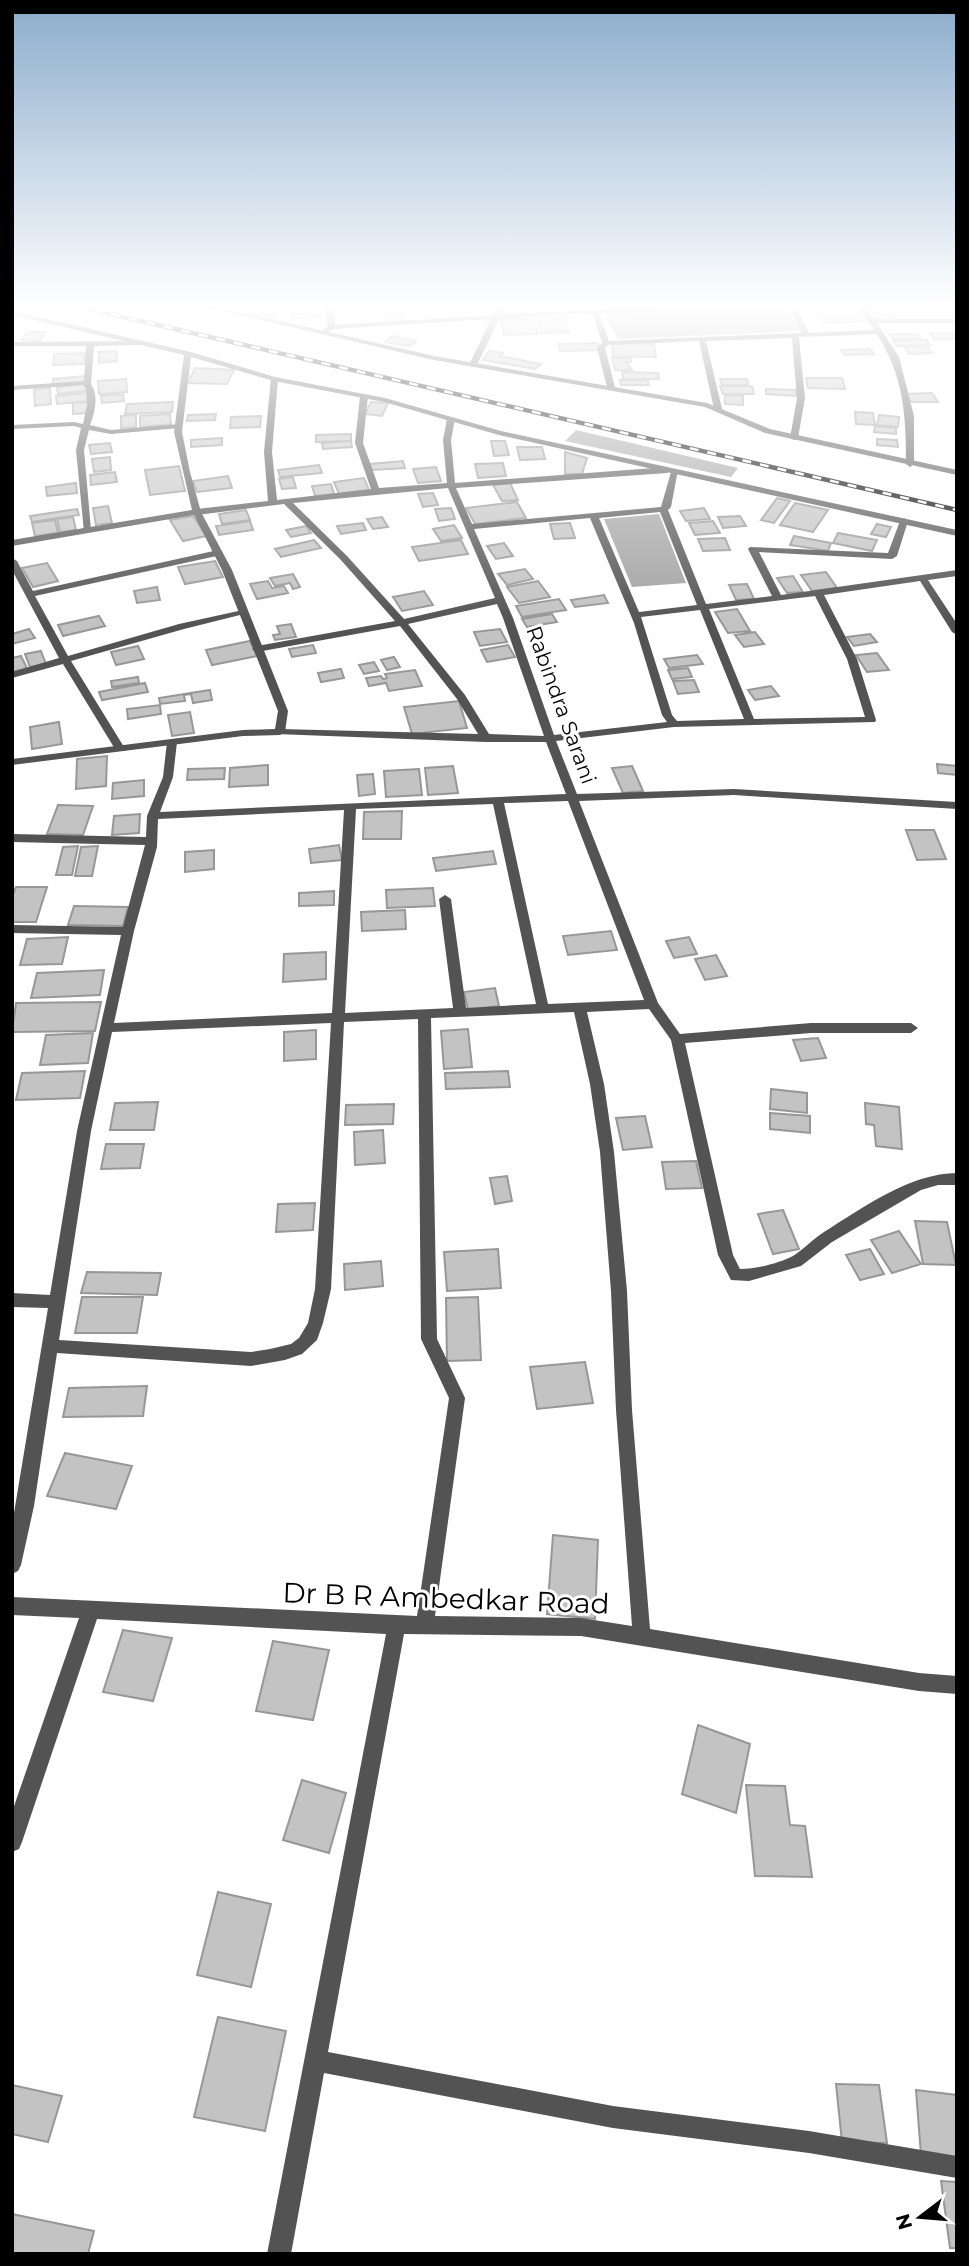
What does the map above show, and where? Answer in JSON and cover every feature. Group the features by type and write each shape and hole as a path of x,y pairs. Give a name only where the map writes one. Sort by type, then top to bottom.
{"street":[{"path":"87,530 80,450 92,412"},
{"path":"181,412 179,426 186,472 197,512 218,553 284,711 280,732"},
{"path":"271,412 268,452 273,503"},
{"path":"362,412 359,443 376,491"},
{"path":"424,412 499,433 957,533"},
{"path":"724,412 747,423 794,438 957,473"},
{"path":"794,438 799,412"},
{"path":"909,412 910,464"},
{"name":"Rabindra Sarani","path":"452,419 446,452 451,485 500,600 550,739 652,1004 677,1039"},
{"path":"12,427 59,424 111,432 179,426"},
{"path":"12,543 197,512 376,491 671,471"},
{"path":"469,527 663,509 667,507 671,471"},
{"path":"285,501 340,552 403,622 472,710 486,739"},
{"path":"663,509 750,722"},
{"path":"594,517 636,615 667,715 674,724"},
{"path":"778,598 753,550 892,556 904,521"},
{"path":"30,594 218,553"},
{"path":"12,561 66,662 119,747"},
{"path":"636,615 957,573"},
{"path":"923,579 957,632"},
{"path":"12,762 243,733 550,739 674,724 871,720 852,659 818,593"},
{"path":"257,649 403,622 500,600"},
{"path":"12,675 66,662 182,626 243,613"},
{"path":"12,1565 25,1506 84,1131 128,931 151,841 153,816 168,777 172,742"},
{"path":"153,816 734,792 957,806"},
{"path":"498,801 543,1009"},
{"path":"50,1346 251,1359 280,1356 300,1350 316,1326 323,1289 350,807"},
{"path":"12,838 151,841"},
{"path":"445,899 460,1012"},
{"path":"12,929 128,931"},
{"path":"106,1028 652,1004"},
{"path":"579,1007 597,1084 607,1152 642,1637"},
{"path":"424,1014 429,1339 457,1398 425,1626"},
{"path":"911,1028 811,1028 677,1039 726,1255 736,1275 749,1275 796,1262 827,1238 917,1185 938,1179 957,1179"},
{"path":"12,1300 57,1302"},
{"name":"Dr B R Ambedkar Road","path":"12,1606 397,1625 581,1628 919,1682 957,1685"},
{"path":"12,1842 91,1610"},
{"path":"279,2254 397,1625"},
{"path":"314,2060 613,2117 809,2142 957,2167"}],"shaded area":[{"path":"576,430 738,468 731,477 565,441"},
{"path":"659,514 686,583 632,587 604,519"}],"building":[{"path":"125,412 172,412 172,412 125,414"},
{"path":"366,412 384,412 382,416 365,414"},
{"path":"855,412 873,413 875,425 856,424"},
{"path":"170,414 171,424 140,427 140,416"},
{"path":"216,414 215,420 187,421 188,415"},
{"path":"136,415 136,427 121,428 121,416"},
{"path":"879,415 899,417 898,427 877,425"},
{"path":"261,416 260,427 230,428 231,417"},
{"path":"875,426 896,428 896,434 874,432"},
{"path":"351,434 351,441 316,442 316,435"},
{"path":"222,438 222,445 191,447 191,440"},
{"path":"877,439 897,440 898,447 877,445"},
{"path":"351,441 352,447 323,449 322,443"},
{"path":"491,441 505,441 509,455 494,456"},
{"path":"110,443 112,452 91,454 89,445"},
{"path":"517,447 542,447 545,459 520,460"},
{"path":"565,452 587,458 582,474 565,474"},
{"path":"110,457 111,470 94,472 92,459"},
{"path":"403,461 405,468 372,470 370,464"},
{"path":"503,463 506,476 478,478 475,464"},
{"path":"319,465 322,473 280,477 278,470"},
{"path":"179,466 185,491 150,495 145,470"},
{"path":"436,467 441,481 418,483 413,469"},
{"path":"115,472 117,482 91,485 90,475"},
{"path":"228,476 232,488 197,492 193,481"},
{"path":"293,477 296,488 282,489 279,479"},
{"path":"364,478 369,490 339,494 334,482"},
{"path":"76,483 77,493 47,496 46,487"},
{"path":"510,483 518,500 502,501 493,485"},
{"path":"331,484 334,494 315,496 312,486"},
{"path":"433,493 438,505 423,507 418,494"},
{"path":"777,498 790,501 774,523 761,520"},
{"path":"517,502 526,518 475,524 466,508"},
{"path":"795,503 828,510 813,532 780,525"},
{"path":"108,506 112,523 96,525 93,508"},
{"path":"451,508 455,519 439,521 435,509"},
{"path":"704,508 710,519 686,521 680,511"},
{"path":"77,509 79,515 32,522 30,516"},
{"path":"246,510 250,520 222,524 219,514"},
{"path":"193,516 206,536 183,541 170,520"},
{"path":"740,516 746,526 723,528 718,517"},
{"path":"73,517 76,530 60,532 57,519"},
{"path":"382,517 388,527 373,529 367,519"},
{"path":"55,520 58,533 35,536 32,523"},
{"path":"250,521 253,530 219,535 216,526"},
{"path":"713,521 720,533 695,535 689,523"},
{"path":"363,523 366,530 341,534 337,526"},
{"path":"570,523 575,538 554,539 550,524"},
{"path":"877,524 891,527 886,537 871,534"},
{"path":"454,525 462,538 441,541 433,529"},
{"path":"306,526 311,533 291,537 286,530"},
{"path":"838,533 877,540 872,551 833,543"},
{"path":"794,536 831,543 828,551 790,545"},
{"path":"725,538 730,550 703,551 698,539"},
{"path":"314,540 321,548 281,557 275,549"},
{"path":"461,540 468,554 419,561 412,547"},
{"path":"504,543 513,556 496,559 487,546"},
{"path":"215,561 223,577 185,584 178,567"},
{"path":"47,563 58,581 33,587 22,568"},
{"path":"525,569 533,579 507,585 498,574"},
{"path":"826,572 837,588 812,591 801,575"},
{"path":"293,574 300,587 293,589 290,583 275,586 270,578"},
{"path":"793,576 803,592 787,593 777,578"},
{"path":"268,581 272,588 284,586 288,593 257,599 250,584"},
{"path":"538,581 550,597 519,603 507,587"},
{"path":"747,584 754,599 736,600 729,585"},
{"path":"157,587 160,600 137,603 134,591"},
{"path":"424,591 433,605 402,611 393,597"},
{"path":"604,595 608,603 575,607 571,600"},
{"path":"559,599 566,610 522,617 516,606"},
{"path":"737,609 750,631 728,633 715,612"},
{"path":"552,614 557,622 527,627 522,619"},
{"path":"99,616 105,626 63,636 58,625"},
{"path":"291,624 296,637 275,640 273,635 280,634 277,626"},
{"path":"29,629 35,638 12,644 12,634"},
{"path":"500,629 507,642 480,646 474,632"},
{"path":"755,632 764,644 744,647 735,635"},
{"path":"870,634 877,642 854,646 847,637"},
{"path":"250,641 257,656 212,665 206,650"},
{"path":"313,645 316,653 292,657 289,649"},
{"path":"508,645 515,657 487,662 481,650"},
{"path":"138,646 144,659 116,665 111,652"},
{"path":"41,651 46,664 30,667 25,654"},
{"path":"877,653 889,670 867,672 856,655"},
{"path":"697,655 703,664 669,668 664,659"},
{"path":"21,656 27,668 12,672 12,658"},
{"path":"394,657 400,667 387,670 381,660"},
{"path":"374,662 379,671 364,674 359,665"},
{"path":"688,668 692,677 672,679 668,670"},
{"path":"341,669 344,678 321,682 318,673"},
{"path":"415,670 422,686 389,691 386,683 369,686 366,678 381,676 383,679 387,678 385,674"},
{"path":"138,677 139,683 112,687 111,681"},
{"path":"694,680 699,692 678,694 673,681"},
{"path":"145,683 148,692 102,700 99,692"},
{"path":"771,686 779,696 755,700 748,690"},
{"path":"210,690 212,700 193,703 191,694 184,695 185,701 160,704 159,698"},
{"path":"459,701 467,728 412,734 404,707"},
{"path":"160,705 161,714 128,719 127,709"},
{"path":"190,712 194,733 172,736 168,715"},
{"path":"59,722 62,744 32,749 30,727"},
{"path":"107,756 106,786 76,789 77,759"},
{"path":"937,764 957,766 957,775 938,773"},
{"path":"268,765 268,785 229,787 230,768"},
{"path":"453,766 458,793 428,795 425,768"},
{"path":"632,766 643,791 623,793 612,768"},
{"path":"225,768 224,779 187,780 188,769"},
{"path":"419,769 422,795 386,797 384,771"},
{"path":"373,774 375,794 359,796 357,775"},
{"path":"144,780 144,796 112,799 113,783"},
{"path":"58,805 93,806 83,835 47,834"},
{"path":"402,811 401,839 363,839 364,812"},
{"path":"140,814 139,833 112,835 114,816"},
{"path":"906,830 934,830 946,859 917,860"},
{"path":"339,845 342,860 311,863 309,849"},
{"path":"78,846 72,875 56,875 63,847"},
{"path":"98,846 92,876 75,876 81,847"},
{"path":"214,850 214,869 185,872 185,852"},
{"path":"493,851 496,864 436,871 433,858"},
{"path":"16,887 47,887 36,922 12,922 12,897"},
{"path":"433,888 435,906 387,908 386,890"},
{"path":"334,891 334,905 299,906 299,893"},
{"path":"74,906 128,907 123,926 68,925"},
{"path":"405,910 406,929 362,931 361,912"},
{"path":"611,931 617,950 568,955 563,936"},
{"path":"68,937 62,964 20,965 27,939"},
{"path":"689,937 697,954 674,958 666,941"},
{"path":"326,952 326,979 283,982 284,954"},
{"path":"716,955 727,976 705,980 695,959"},
{"path":"104,970 100,995 31,998 37,973"},
{"path":"495,988 499,1006 468,1010 464,992"},
{"path":"101,1002 95,1031 12,1032 16,1003"},
{"path":"468,1029 472,1067 444,1069 441,1031"},
{"path":"316,1030 316,1059 284,1061 284,1032"},
{"path":"93,1033 88,1063 40,1065 46,1035"},
{"path":"818,1038 826,1058 801,1061 793,1040"},
{"path":"85,1071 80,1098 16,1100 22,1073"},
{"path":"508,1071 510,1087 446,1089 445,1073"},
{"path":"771,1089 807,1093 807,1113 770,1109"},
{"path":"158,1102 154,1130 110,1130 115,1103"},
{"path":"865,1103 899,1107 902,1149 876,1146 874,1125 866,1124"},
{"path":"394,1104 393,1124 345,1125 346,1105"},
{"path":"770,1113 810,1116 810,1133 770,1129"},
{"path":"645,1116 652,1147 623,1150 616,1118"},
{"path":"383,1130 385,1163 355,1165 354,1132"},
{"path":"106,1144 144,1144 140,1168 101,1169"},
{"path":"696,1161 702,1188 666,1189 662,1162"},
{"path":"507,1176 512,1201 495,1204 490,1178"},
{"path":"315,1203 313,1230 276,1232 278,1204"},
{"path":"783,1210 799,1249 773,1254 758,1214"},
{"path":"915,1221 947,1222 956,1265 923,1264"},
{"path":"899,1231 921,1264 892,1273 871,1240"},
{"path":"498,1249 501,1288 447,1291 444,1252"},
{"path":"870,1249 884,1274 860,1280 846,1255"},
{"path":"381,1261 383,1286 345,1290 344,1264"},
{"path":"87,1272 161,1273 157,1295 81,1293"},
{"path":"82,1297 143,1297 137,1333 75,1333"},
{"path":"478,1297 481,1360 447,1361 446,1298"},
{"path":"585,1362 593,1403 537,1409 530,1367"},
{"path":"147,1386 143,1416 63,1417 69,1388"},
{"path":"65,1453 132,1466 116,1509 47,1496"},
{"path":"553,1535 598,1540 595,1619 547,1614"},
{"path":"123,1630 172,1638 153,1701 103,1692"},
{"path":"273,1641 329,1650 313,1720 256,1711"},
{"path":"698,1725 750,1744 736,1813 682,1794"},
{"path":"302,1780 346,1793 329,1853 283,1840"},
{"path":"746,1785 785,1786 790,1825 805,1826 812,1877 755,1876"},
{"path":"218,1892 271,1904 251,1987 197,1975"},
{"path":"218,2017 286,2031 265,2131 194,2117"},
{"path":"836,2084 879,2085 887,2143 842,2142"},
{"path":"12,2085 62,2096 48,2142 12,2134"},
{"path":"916,2090 957,2095 957,2158 921,2155"},
{"path":"941,2181 957,2182 957,2248 950,2248"},
{"path":"12,2214 94,2231 88,2254 12,2254"}],"railway":[{"path":"533,412 957,510"}]}
